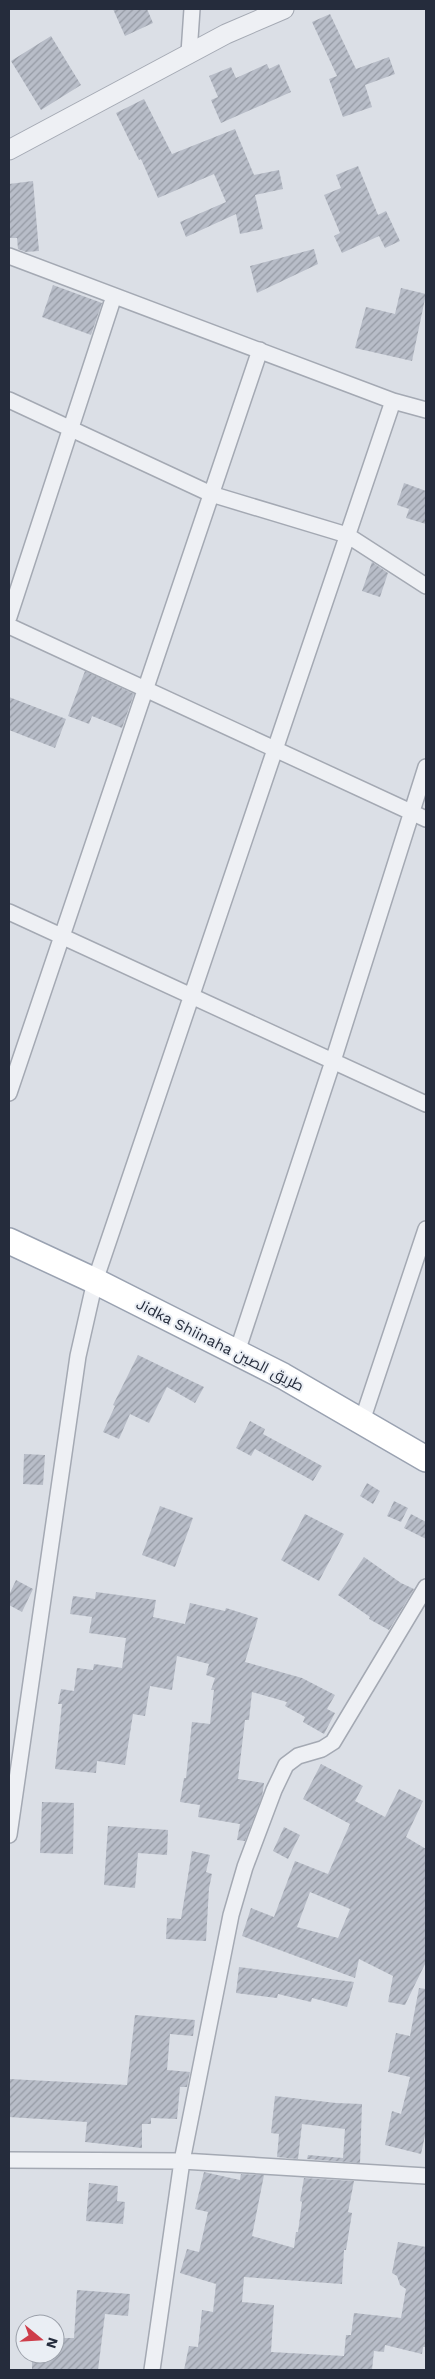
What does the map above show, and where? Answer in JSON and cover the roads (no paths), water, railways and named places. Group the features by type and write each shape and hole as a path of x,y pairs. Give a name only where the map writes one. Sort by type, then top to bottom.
{"main road":[{"name":"Jidka Shiinaha طريق الصين","path":"9,1242 95,1281 237,1352 362,1421 426,1459"}],"street":[{"path":"189,54 192,9"},
{"path":"9,150 226,34 284,9"},
{"path":"9,256 393,401 426,410"},
{"path":"9,617 114,296"},
{"path":"9,1093 63,936 144,688 260,350"},
{"path":"9,400 211,494 347,536 426,586"},
{"path":"9,1835 78,1356 95,1281 393,401"},
{"path":"9,626 426,819"},
{"path":"237,1352 333,1061 426,767"},
{"path":"9,912 426,1104"},
{"path":"362,1421 426,1229"},
{"path":"152,2370 182,2161 231,1915 245,1867 274,1790 286,1765 298,1756 322,1749 333,1742 426,1587"},
{"path":"9,2160 182,2161 426,2176"}]}
